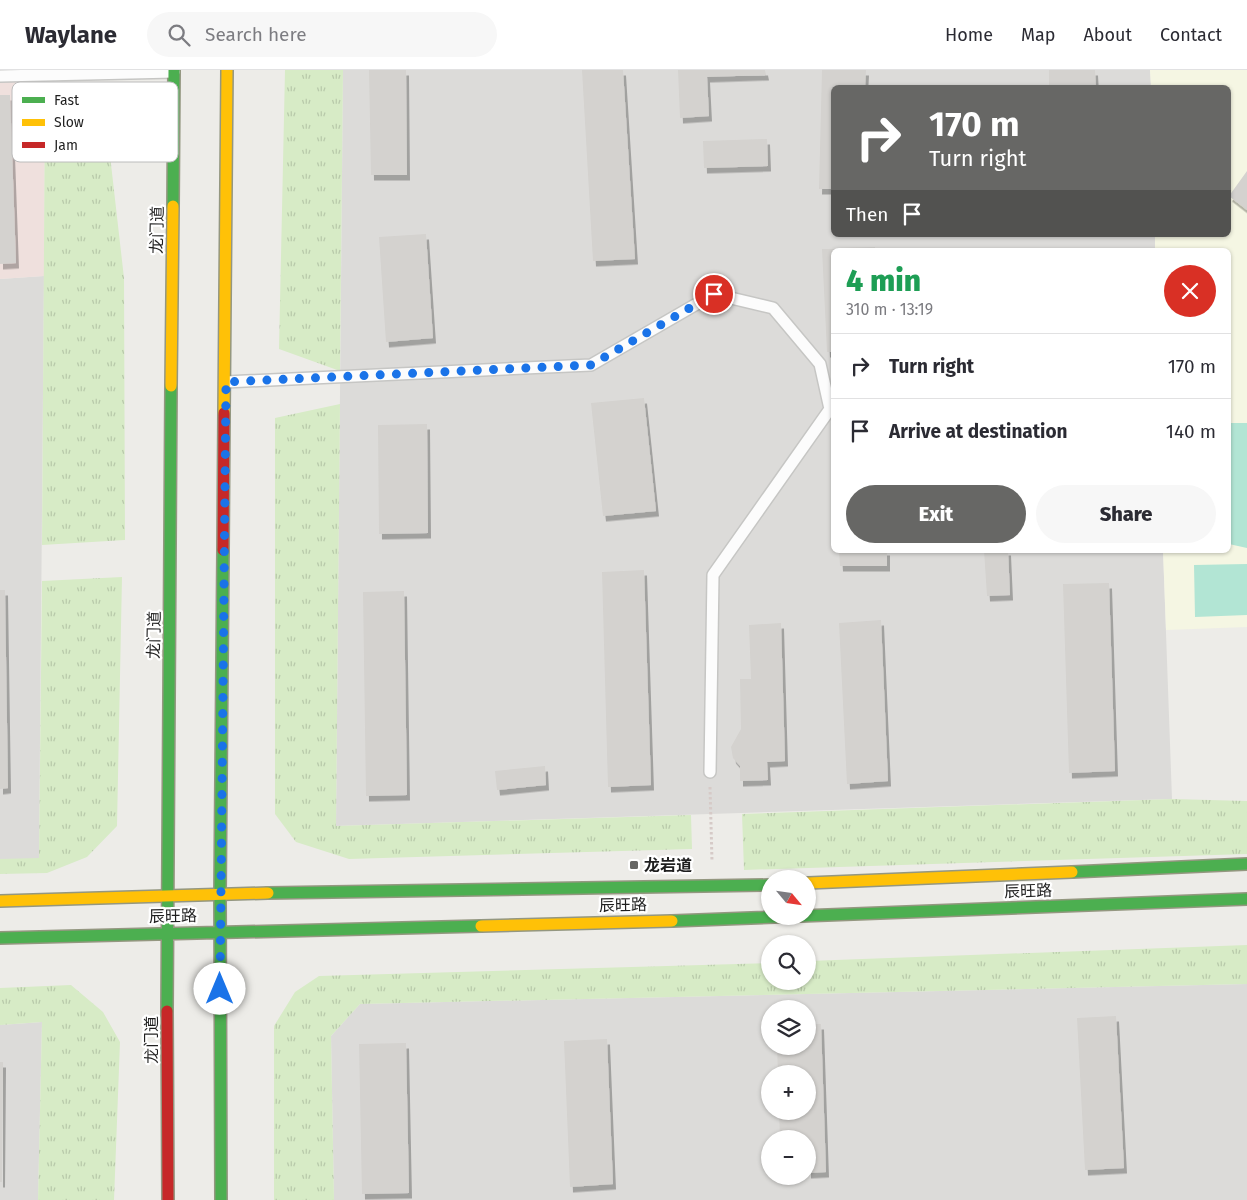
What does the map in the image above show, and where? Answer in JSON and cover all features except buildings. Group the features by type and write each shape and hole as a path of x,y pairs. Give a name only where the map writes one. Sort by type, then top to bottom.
{"street":[{"path":"220,1031 228,70"},
{"name":"龙门道","path":"168,1200 167,932 173,162"},
{"path":"219,822 220,894"},
{"name":"辰旺路","path":"816,884 1247,864"},
{"name":"辰旺路","path":"0,901 168,895 761,885"},
{"name":"辰旺路","path":"0,938 167,932 220,936 780,918 1247,899"},
{"path":"220,936 221,1200"}],"lane":[{"path":"0,76 174,71"},
{"path":"226,382 591,365 714,294 773,308 820,364 830,409 713,575 710,772"}],"path":[{"path":"710,772 712,887"}],"shaded area":[{"path":"0,70 45,70 45,82 12,82 12,162 45,162 44,276 0,279"},
{"path":"343,70 1150,70 1151,85 831,85 831,237 1155,237 1155,248 831,248 831,553 1163,553 1172,799 336,826"},
{"path":"1150,70 1247,70 1247,627 1166,630 1163,553 1231,553 1231,248 1155,248 1155,237 1231,237 1231,85 1151,85"},
{"path":"44,276 39,859 0,859 0,279"},
{"path":"1247,984 1247,1200 334,1200 331,1036 360,1004"},
{"path":"42,1022 38,1200 0,1200 0,1025"}],"green space":[{"path":"285,70 343,70 340,371 279,349"},
{"path":"45,162 111,162 124,278 125,540 42,545"},
{"path":"340,404 336,826 691,815 692,849 349,859 296,842 275,814 275,418"},
{"path":"1231,423 1247,423 1247,548 1231,544"},
{"path":"1247,564 1247,615 1195,617 1194,565"},
{"path":"122,577 117,826 87,857 47,873 0,874 0,859 39,858 42,581"},
{"path":"1172,799 1247,801 1247,854 744,870 742,814"},
{"path":"1247,945 1247,984 360,1004 331,1036 334,1200 274,1200 274,1026 295,992 319,976 761,963 761,990 816,990 816,961"},
{"path":"71,985 103,1012 120,1042 114,1200 38,1200 42,1022 0,1025 0,988"}],"traffic: fast":[{"path":"174,70 174,82"},
{"path":"173,162 173,206"},
{"path":"167,1011 171,386"},
{"path":"221,1200 220,894 223,550"},
{"path":"1072,872 1247,864"},
{"path":"268,893 761,885"},
{"path":"672,921 1247,899"},
{"path":"0,938 481,926"}],"traffic: slow":[{"path":"224,413 227,70"},
{"path":"171,386 173,206"},
{"path":"816,883 1072,872"},
{"path":"0,901 268,893"},
{"path":"481,926 672,921"}],"traffic: jam":[{"path":"223,550 224,413"},
{"path":"167,1011 168,1200"}],"place":[{"name":"龙岩道","path":"634,865"}],"route":[{"path":"220,989 226,382 591,365 714,294"}]}
